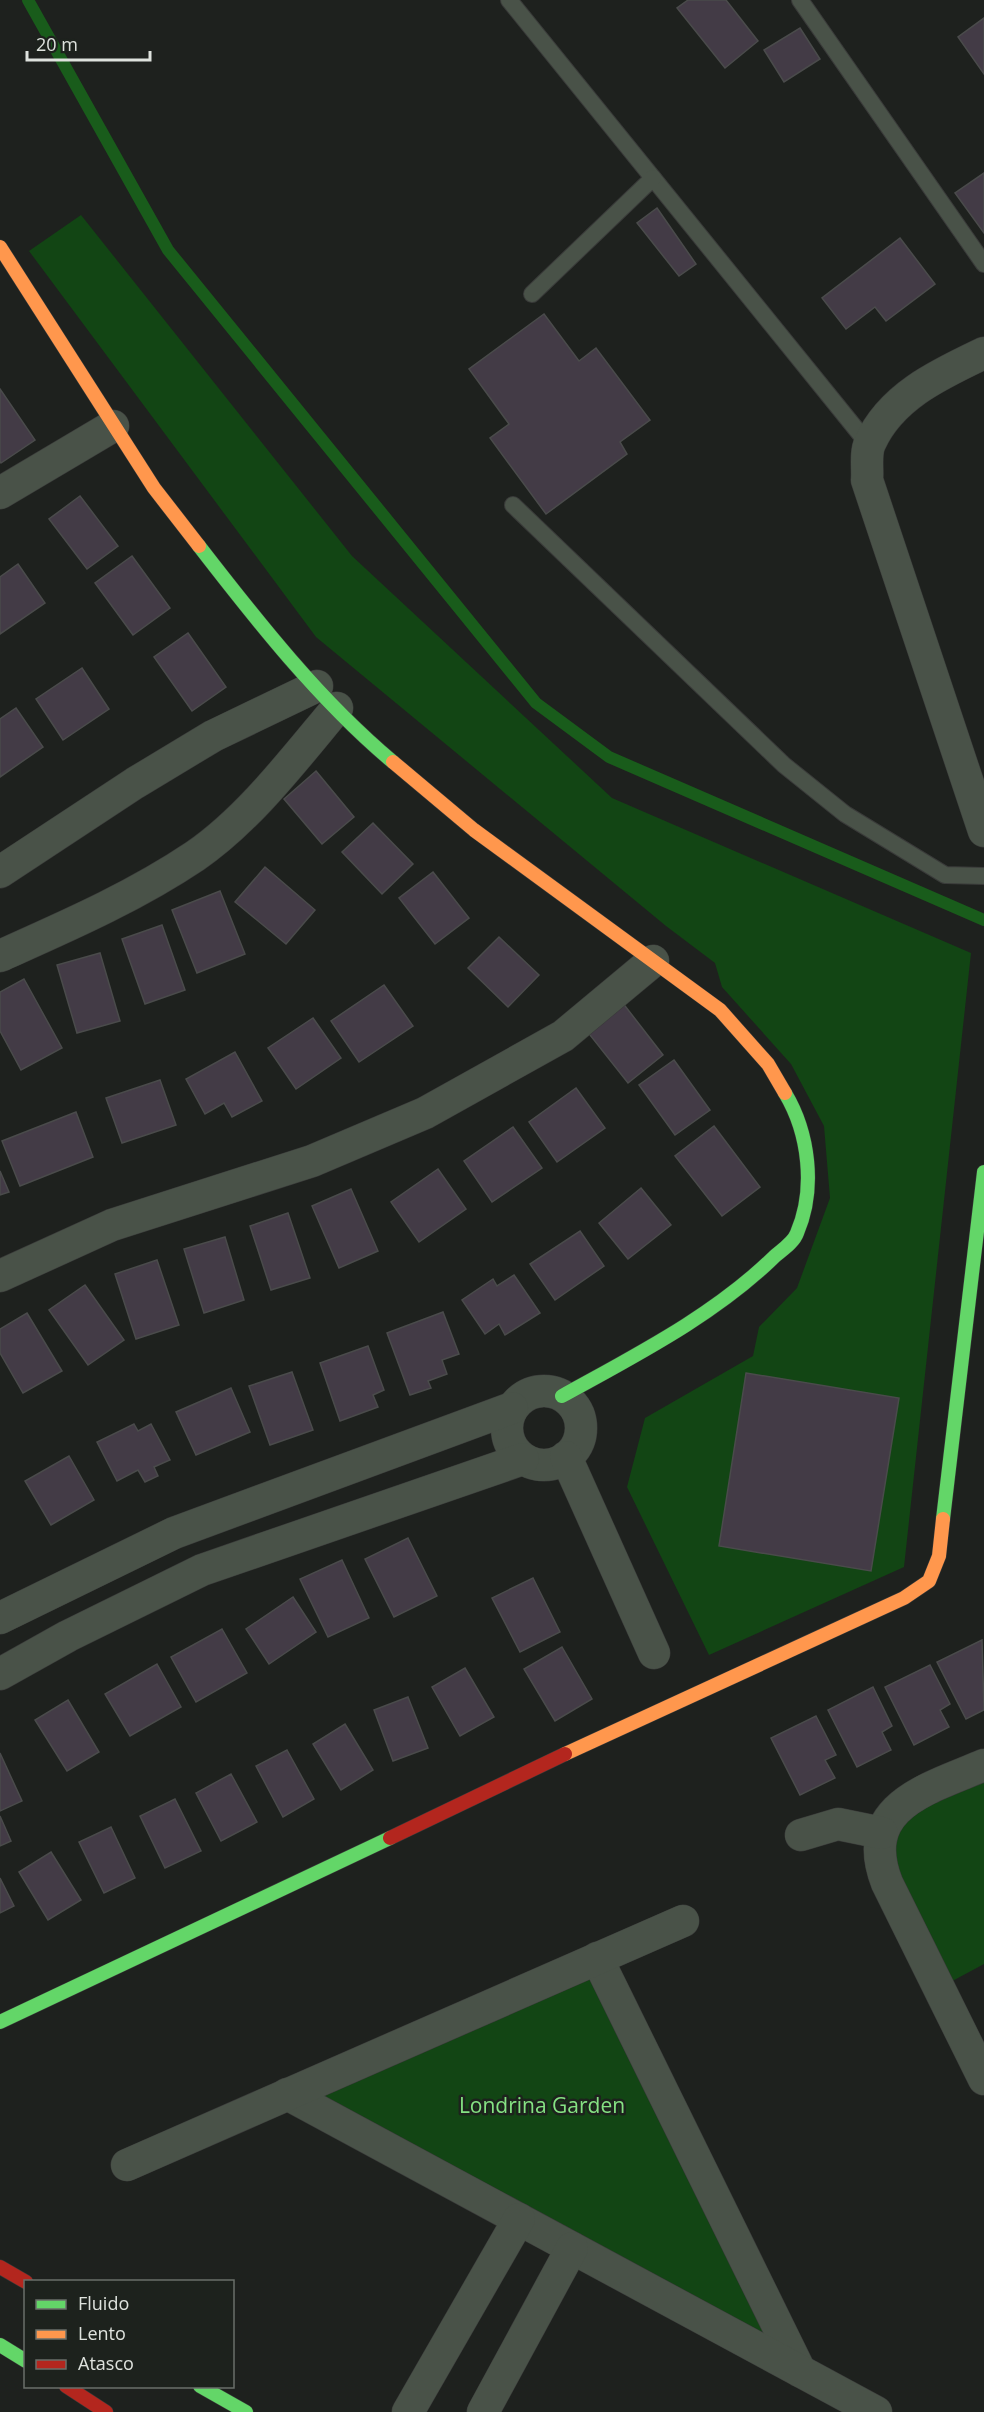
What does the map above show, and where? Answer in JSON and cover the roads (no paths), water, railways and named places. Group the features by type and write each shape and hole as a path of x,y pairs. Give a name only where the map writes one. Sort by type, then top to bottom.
{"street":[{"path":"0,247 161,498 256,619 365,739 474,830 720,1010 768,1064 798,1115 810,1183 797,1234 745,1286 643,1350 562,1396"},
{"path":"984,352 934,377 892,409 869,445 867,480 984,831"},
{"path":"0,493 113,426"},
{"path":"0,872 126,788 213,736 327,697"},
{"path":"0,956 86,918 196,855 239,818 281,774 327,697"},
{"path":"0,1276 112,1225 312,1161 425,1113 563,1036 653,961"},
{"path":"0,2022 7,2021 668,1705 904,1598 929,1581 939,1556 984,1172"},
{"path":"549,1391 562,1396 573,1406 580,1425 576,1445 567,1457 553,1464 538,1464 523,1459 512,1448 507,1435 507,1421 512,1408 522,1398 535,1392 549,1391"},
{"path":"0,1618 44,1599 174,1533 512,1408"},
{"path":"567,1457 654,1653"},
{"path":"0,1674 68,1636 202,1570 523,1459"},
{"path":"274,1497 287,1541"},
{"path":"984,1765 907,1800 889,1817 882,1833 880,1867 984,2079"},
{"path":"801,1835 838,1824 882,1833"},
{"path":"127,2165 683,1921"},
{"path":"597,1959 800,2371"},
{"path":"287,2094 876,2412"},
{"path":"408,2412 519,2219"},
{"path":"483,2412 572,2248"},
{"path":"0,2267 24,2281"},
{"path":"0,2345 24,2360"},
{"path":"69,2388 106,2412"},
{"path":"204,2388 246,2412"}],"lane":[{"path":"509,0 869,445"},
{"path":"800,0 984,264"},
{"path":"532,294 653,178"},
{"path":"513,505 784,765 845,814 945,875 984,876"}],"waterway":[{"path":"28,0 168,250 536,703 609,757 984,920"}],"park label":[{"name":"Londrina Garden","path":"542,2106"}]}
